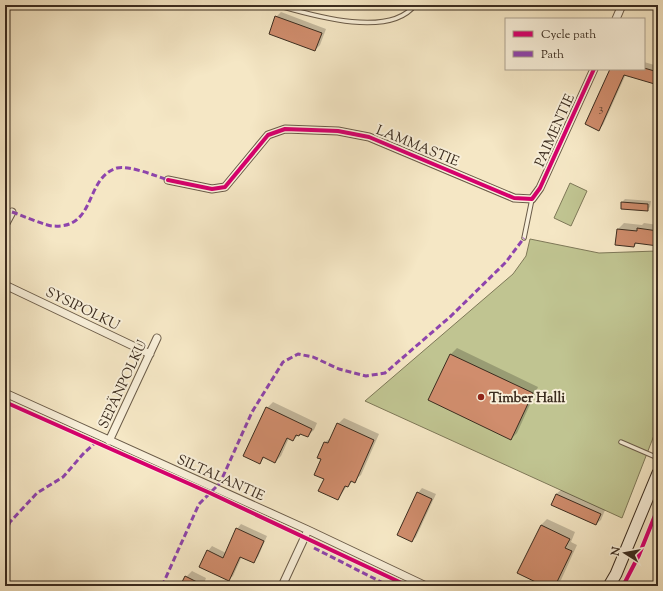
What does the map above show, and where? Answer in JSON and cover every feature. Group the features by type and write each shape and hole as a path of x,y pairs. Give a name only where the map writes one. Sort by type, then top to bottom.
{"main road":[{"path":"608,586 616,574 658,473"}],"street":[{"path":"616,18 622,5"},
{"name":"PAIMENTIE","path":"532,199 540,188 594,70"},
{"name":"LAMMASTIE","path":"168,180 212,189 226,187 268,135 285,130 338,131 369,137 514,198 532,199"},
{"path":"5,225 12,212"},
{"name":"SYSIPOLKU","path":"5,285 150,354"},
{"name":"SEPÄNPOLKU","path":"109,441 158,338"},
{"name":"SILTALANTIE","path":"5,393 308,530 426,586"},
{"path":"282,586 308,530"}],"lane":[{"path":"276,5 316,17 360,23 398,20 410,12 415,5"},
{"path":"524,238 532,199"},
{"path":"621,442 658,458"}],"green space":[{"path":"570,183 587,191 571,226 554,218"},
{"path":"530,239 599,253 657,251 654,278 658,278 658,425 622,518 365,401 513,274 526,256"}],"building":[{"path":"275,16 322,33 315,51 269,34"},
{"path":"645,68 658,72 658,85 624,75 599,131 585,124 610,70 645,70"},
{"path":"621,202 648,204 648,211 621,209"},
{"path":"637,228 658,231 658,246 635,243 634,247 615,245 617,229 637,231"},
{"name":"Timber Halli","path":"450,354 533,393 511,440 428,400"},
{"path":"266,407 312,429 308,437 300,434 299,436 296,435 293,441 287,438 275,463 263,457 260,464 243,456"},
{"path":"337,423 374,440 355,483 351,481 348,487 345,486 338,500 318,491 324,479 314,475 321,459 317,458 324,442 328,443"},
{"path":"417,492 432,499 412,542 397,535"},
{"path":"556,494 601,514 596,525 551,505"},
{"path":"541,525 570,539 565,548 572,551 555,586 544,586 517,573"},
{"path":"236,528 264,541 254,563 240,557 229,581 199,567 207,550 223,558"},
{"path":"185,576 205,586 180,586"}],"marked path":[{"path":"12,212 50,226 67,225 77,220 84,212 99,182 107,173 117,168 122,167 135,169 168,180"},
{"path":"162,586 199,504 220,483 252,412 283,362 298,354 313,357 339,369 366,376 385,373 451,316 506,262 524,238"},
{"path":"5,533 10,522 37,493 63,477 95,443"},
{"path":"314,548 389,586"}],"cycle path":[{"path":"168,180 212,189 225,187 268,135 285,129 338,131 369,137 514,198 532,199 540,188 594,70"},
{"path":"5,402 210,493 408,586"},
{"path":"623,586 639,555 658,508"}],"place":[{"name":"Timber Halli","path":"481,397"}]}
